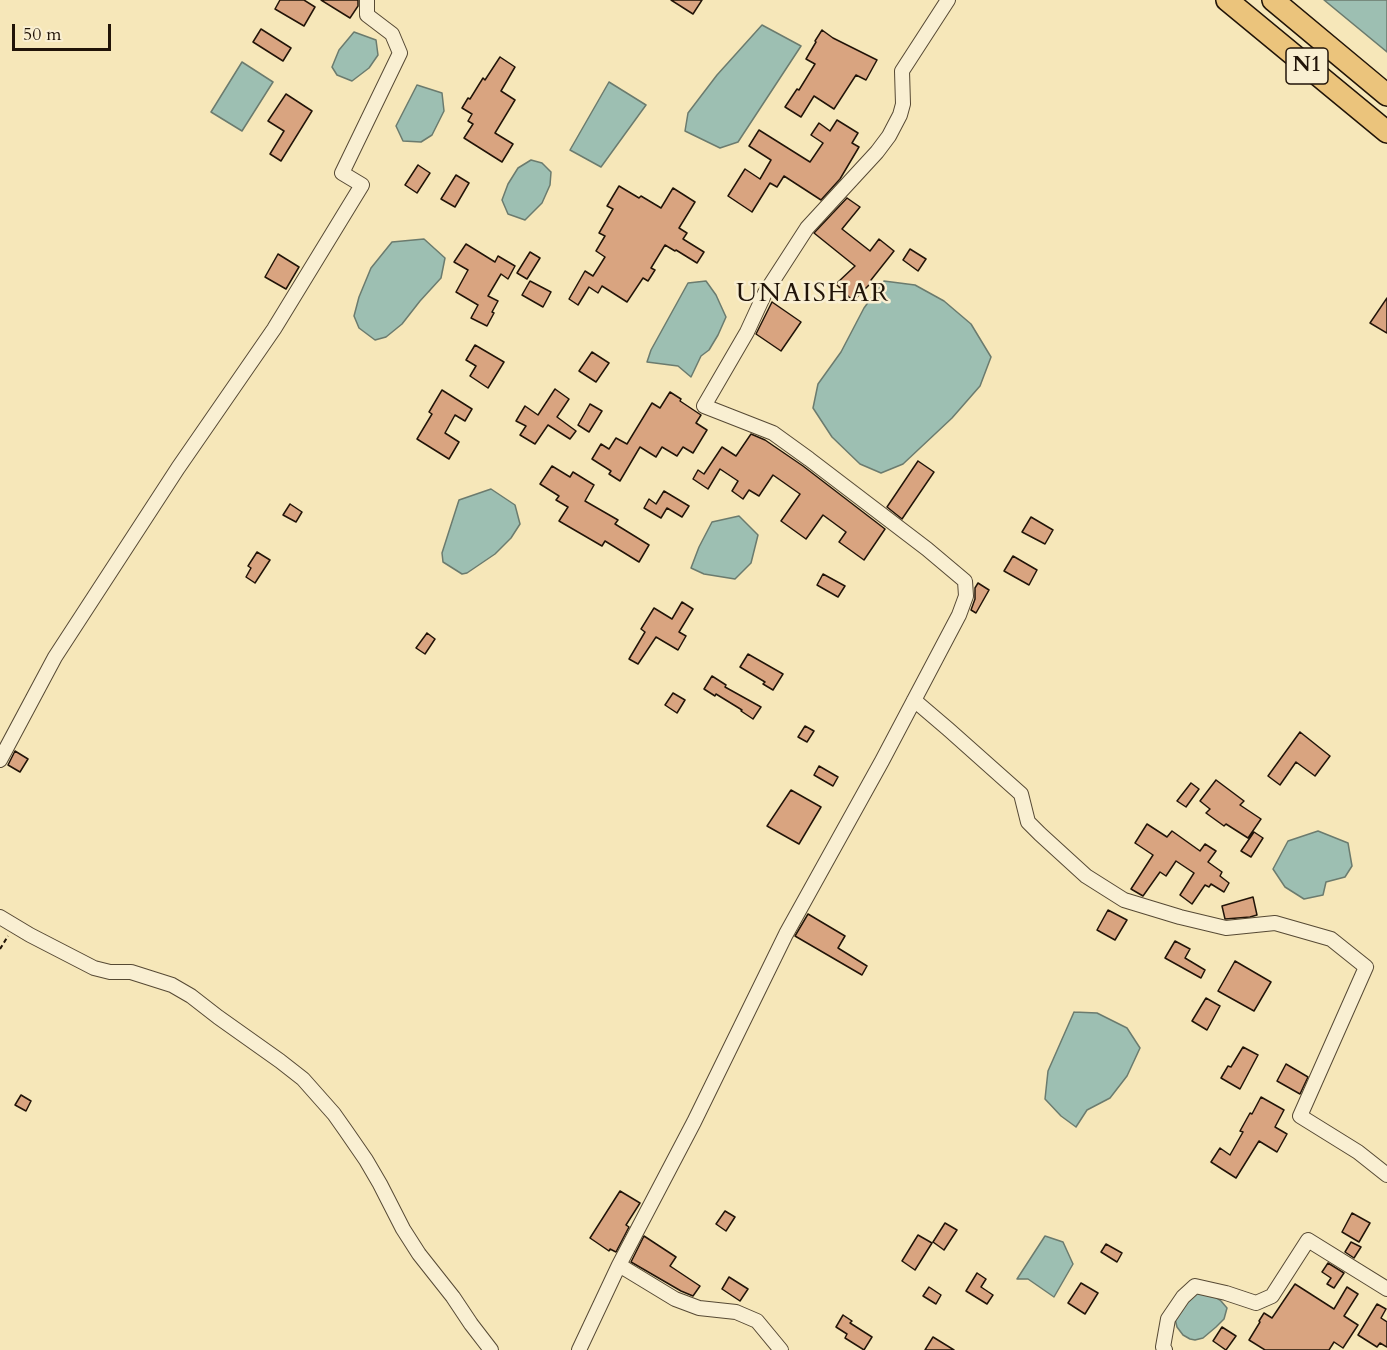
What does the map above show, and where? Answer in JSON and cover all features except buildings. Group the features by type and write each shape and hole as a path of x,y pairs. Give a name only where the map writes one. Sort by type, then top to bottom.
{"highway":[{"name":"N1","path":"1227,0 1387,132"},
{"name":"N1","path":"1273,0 1387,95"}],"street":[{"path":"0,760 54,657 178,468 274,329 362,185 342,172 400,53 392,34 367,15 367,0"},
{"path":"579,1350 619,1265 694,1122 786,934 872,780 959,615 966,596 965,581 853,492 773,434 704,406 747,332 765,293 807,228 889,136 903,104 902,71 948,0"},
{"path":"914,700 1021,794 1028,822 1040,834 1086,876 1124,900 1226,928 1275,923 1331,939 1366,967 1300,1116 1358,1152 1387,1175"},
{"path":"0,917 30,936 94,968 110,972 131,972 172,985 191,996 303,1079 334,1114 359,1150 419,1254 491,1350"},
{"path":"1165,1350 1168,1319 1183,1297 1195,1286 1256,1303 1272,1296 1308,1240 1387,1289"},
{"path":"619,1265 675,1299 699,1308 736,1312 757,1321 781,1350"}],"shaded area":[{"path":"1324,0 1387,0 1387,52"},
{"path":"762,25 801,46 738,142 720,148 685,131 688,113 717,75"},
{"path":"354,32 376,40 378,55 369,68 352,81 337,75 332,67 339,50"},
{"path":"242,62 273,82 242,131 211,112"},
{"path":"609,82 646,105 601,167 570,150"},
{"path":"417,85 442,93 444,111 432,135 421,142 403,141 396,126"},
{"path":"531,160 542,163 551,172 550,185 542,203 525,220 508,214 502,200 518,168"},
{"path":"424,239 445,258 441,278 402,324 386,337 375,340 359,328 354,316 371,268 392,242"},
{"path":"706,281 716,295 726,317 718,335 709,350 701,356 691,377 678,366 647,362 651,350 688,283"},
{"path":"884,281 915,285 944,301 971,324 991,357 980,386 952,418 903,464 881,473 860,464 832,437 813,408 818,384 841,352 864,308"},
{"path":"491,489 515,505 520,524 511,538 495,554 462,574 443,562 442,553 459,500"},
{"path":"739,516 758,535 751,563 735,579 704,574 691,568 712,522"},
{"path":"1318,831 1348,843 1352,866 1345,877 1326,882 1323,895 1304,899 1285,887 1273,869 1288,841"},
{"path":"1074,1012 1097,1013 1127,1028 1140,1048 1127,1076 1110,1098 1087,1110 1076,1127 1061,1116 1045,1099 1048,1071"},
{"path":"1045,1236 1063,1242 1073,1264 1054,1297 1028,1279 1017,1279"},
{"path":"1196,1293 1212,1295 1227,1308 1224,1319 1216,1327 1203,1338 1195,1340 1183,1335 1175,1319 1180,1308"}],"district":[{"name":"UNAISHAR","path":"813,295"}]}
